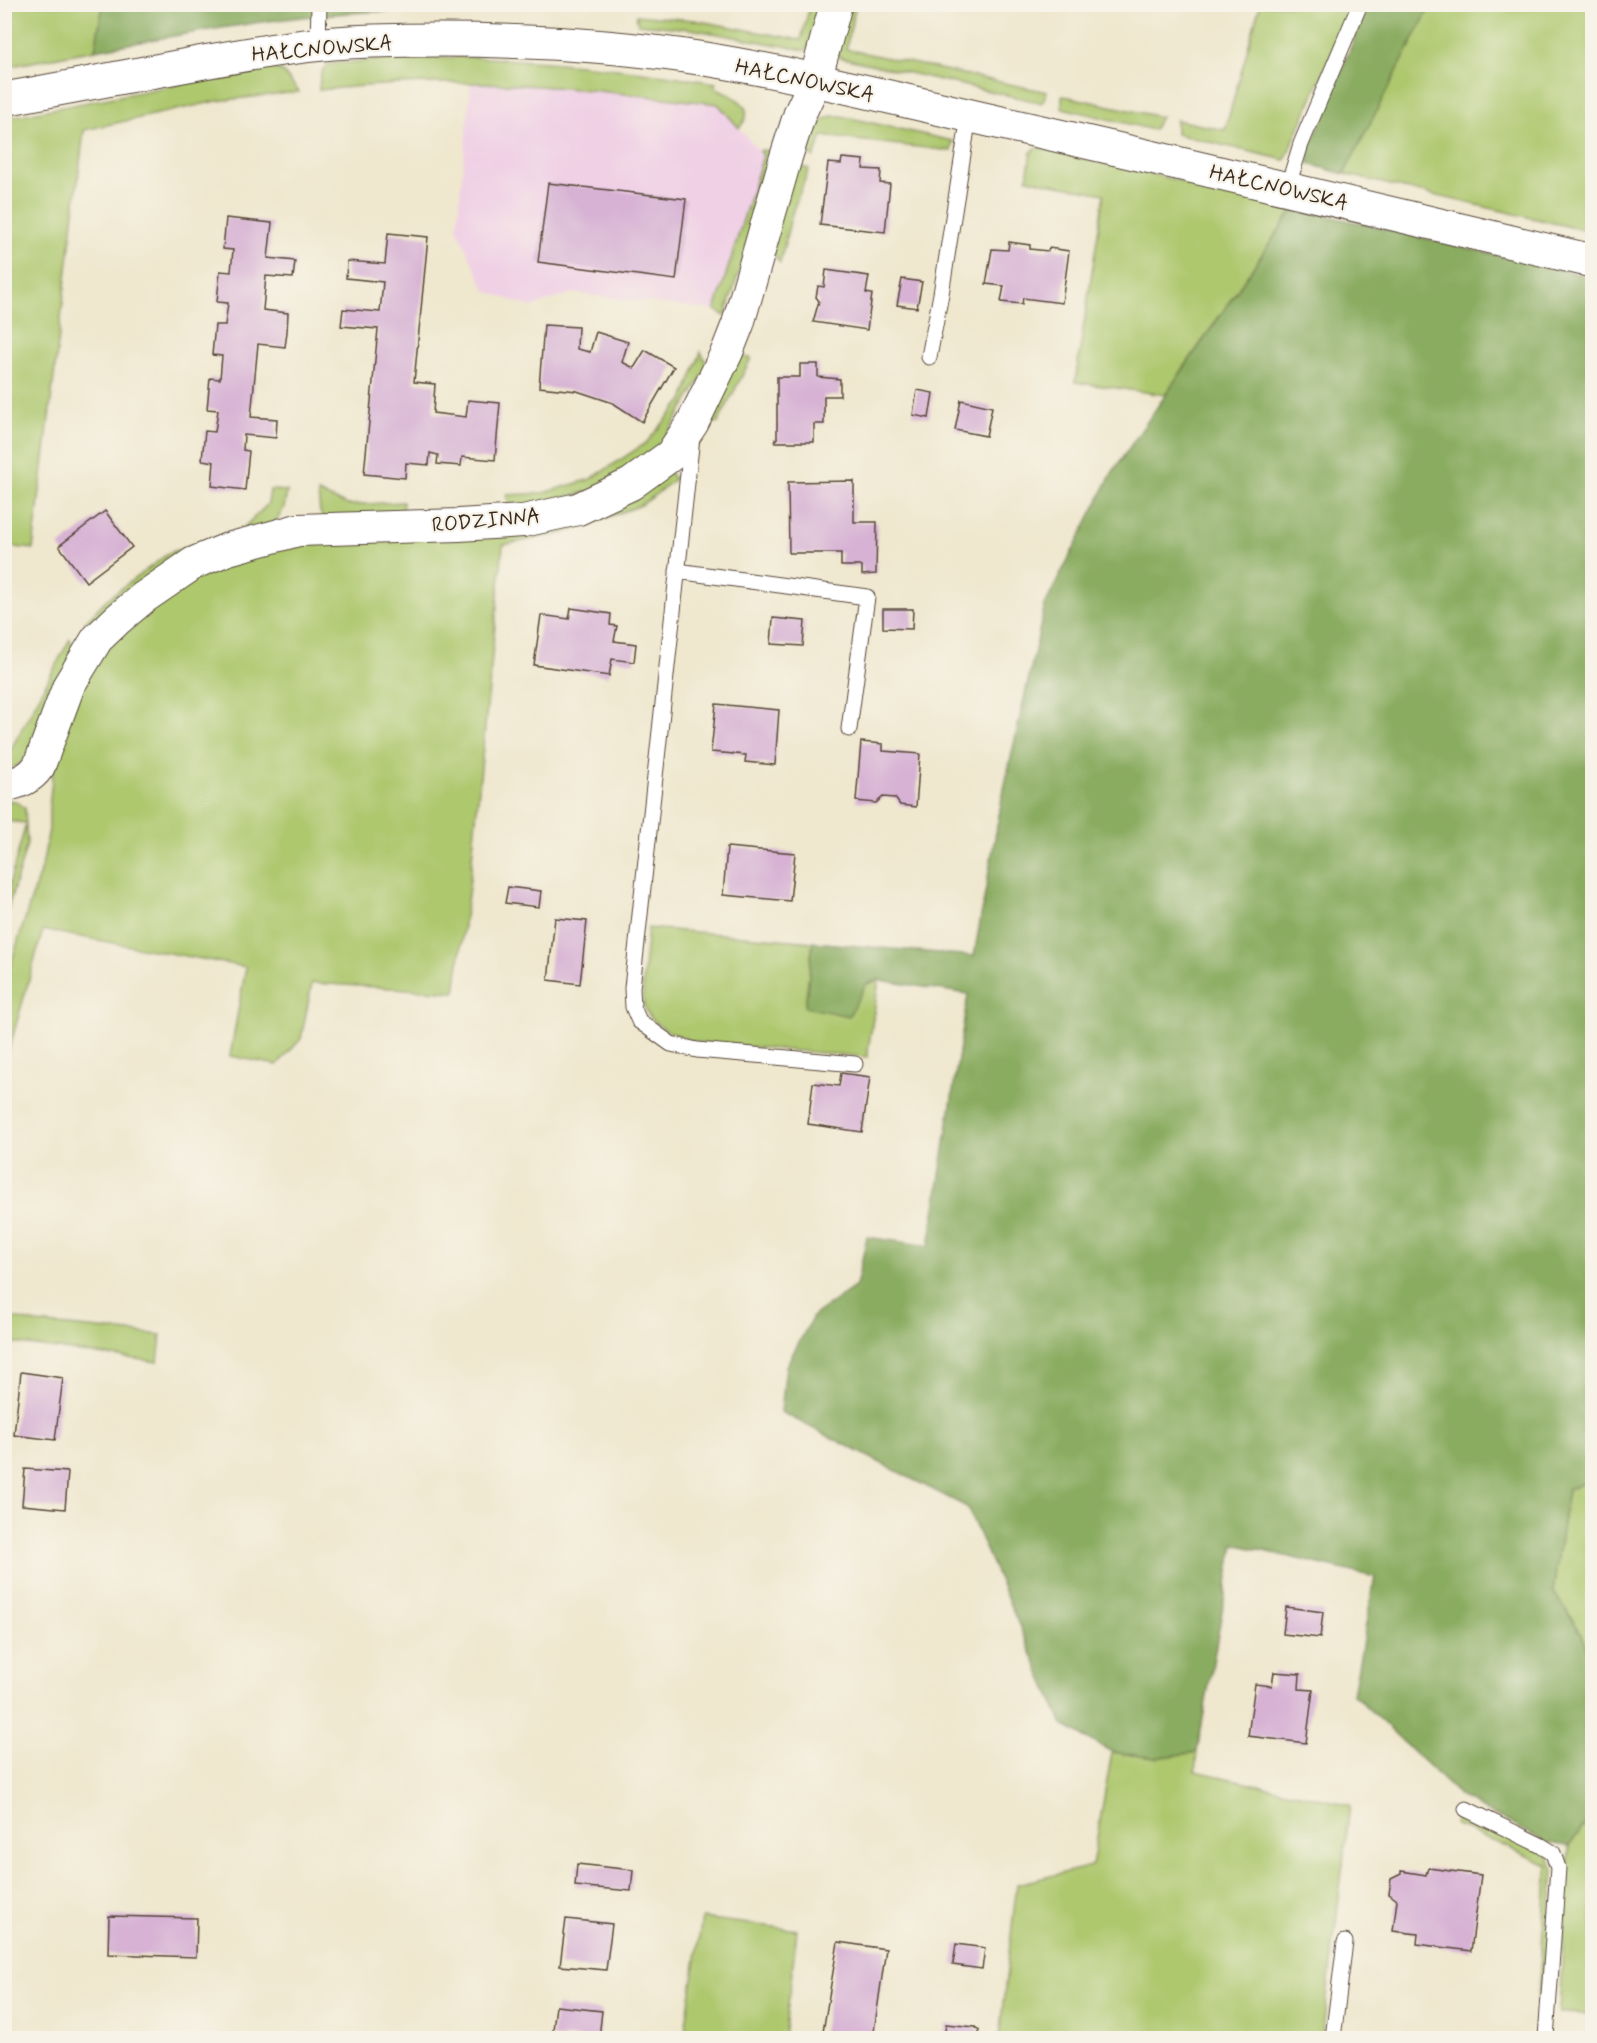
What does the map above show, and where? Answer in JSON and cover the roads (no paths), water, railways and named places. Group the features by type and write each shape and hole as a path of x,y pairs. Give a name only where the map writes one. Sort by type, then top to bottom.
{"street":[{"name":"RODZINNA","path":"4,786 21,782 32,775 39,766 69,685 97,639 143,598 194,564 228,549 298,530 502,522 578,509 631,484 671,455 693,422 738,324 786,157 800,113 815,81 836,4"},
{"name":"HAŁCNOWSKA","path":"4,99 318,44 430,40 564,44 706,60 815,81 1159,158 1593,261"}],"lane":[{"path":"318,44 319,4"},
{"path":"1287,189 1301,144 1360,4"},
{"path":"929,357 969,116"},
{"path":"693,422 632,988 633,1007 639,1021 671,1044 697,1050 855,1064"},
{"path":"677,571 867,597 849,729"},
{"path":"1466,1809 1553,1853 1558,1868 1546,2038"},
{"path":"1333,2038 1345,1942"}]}
